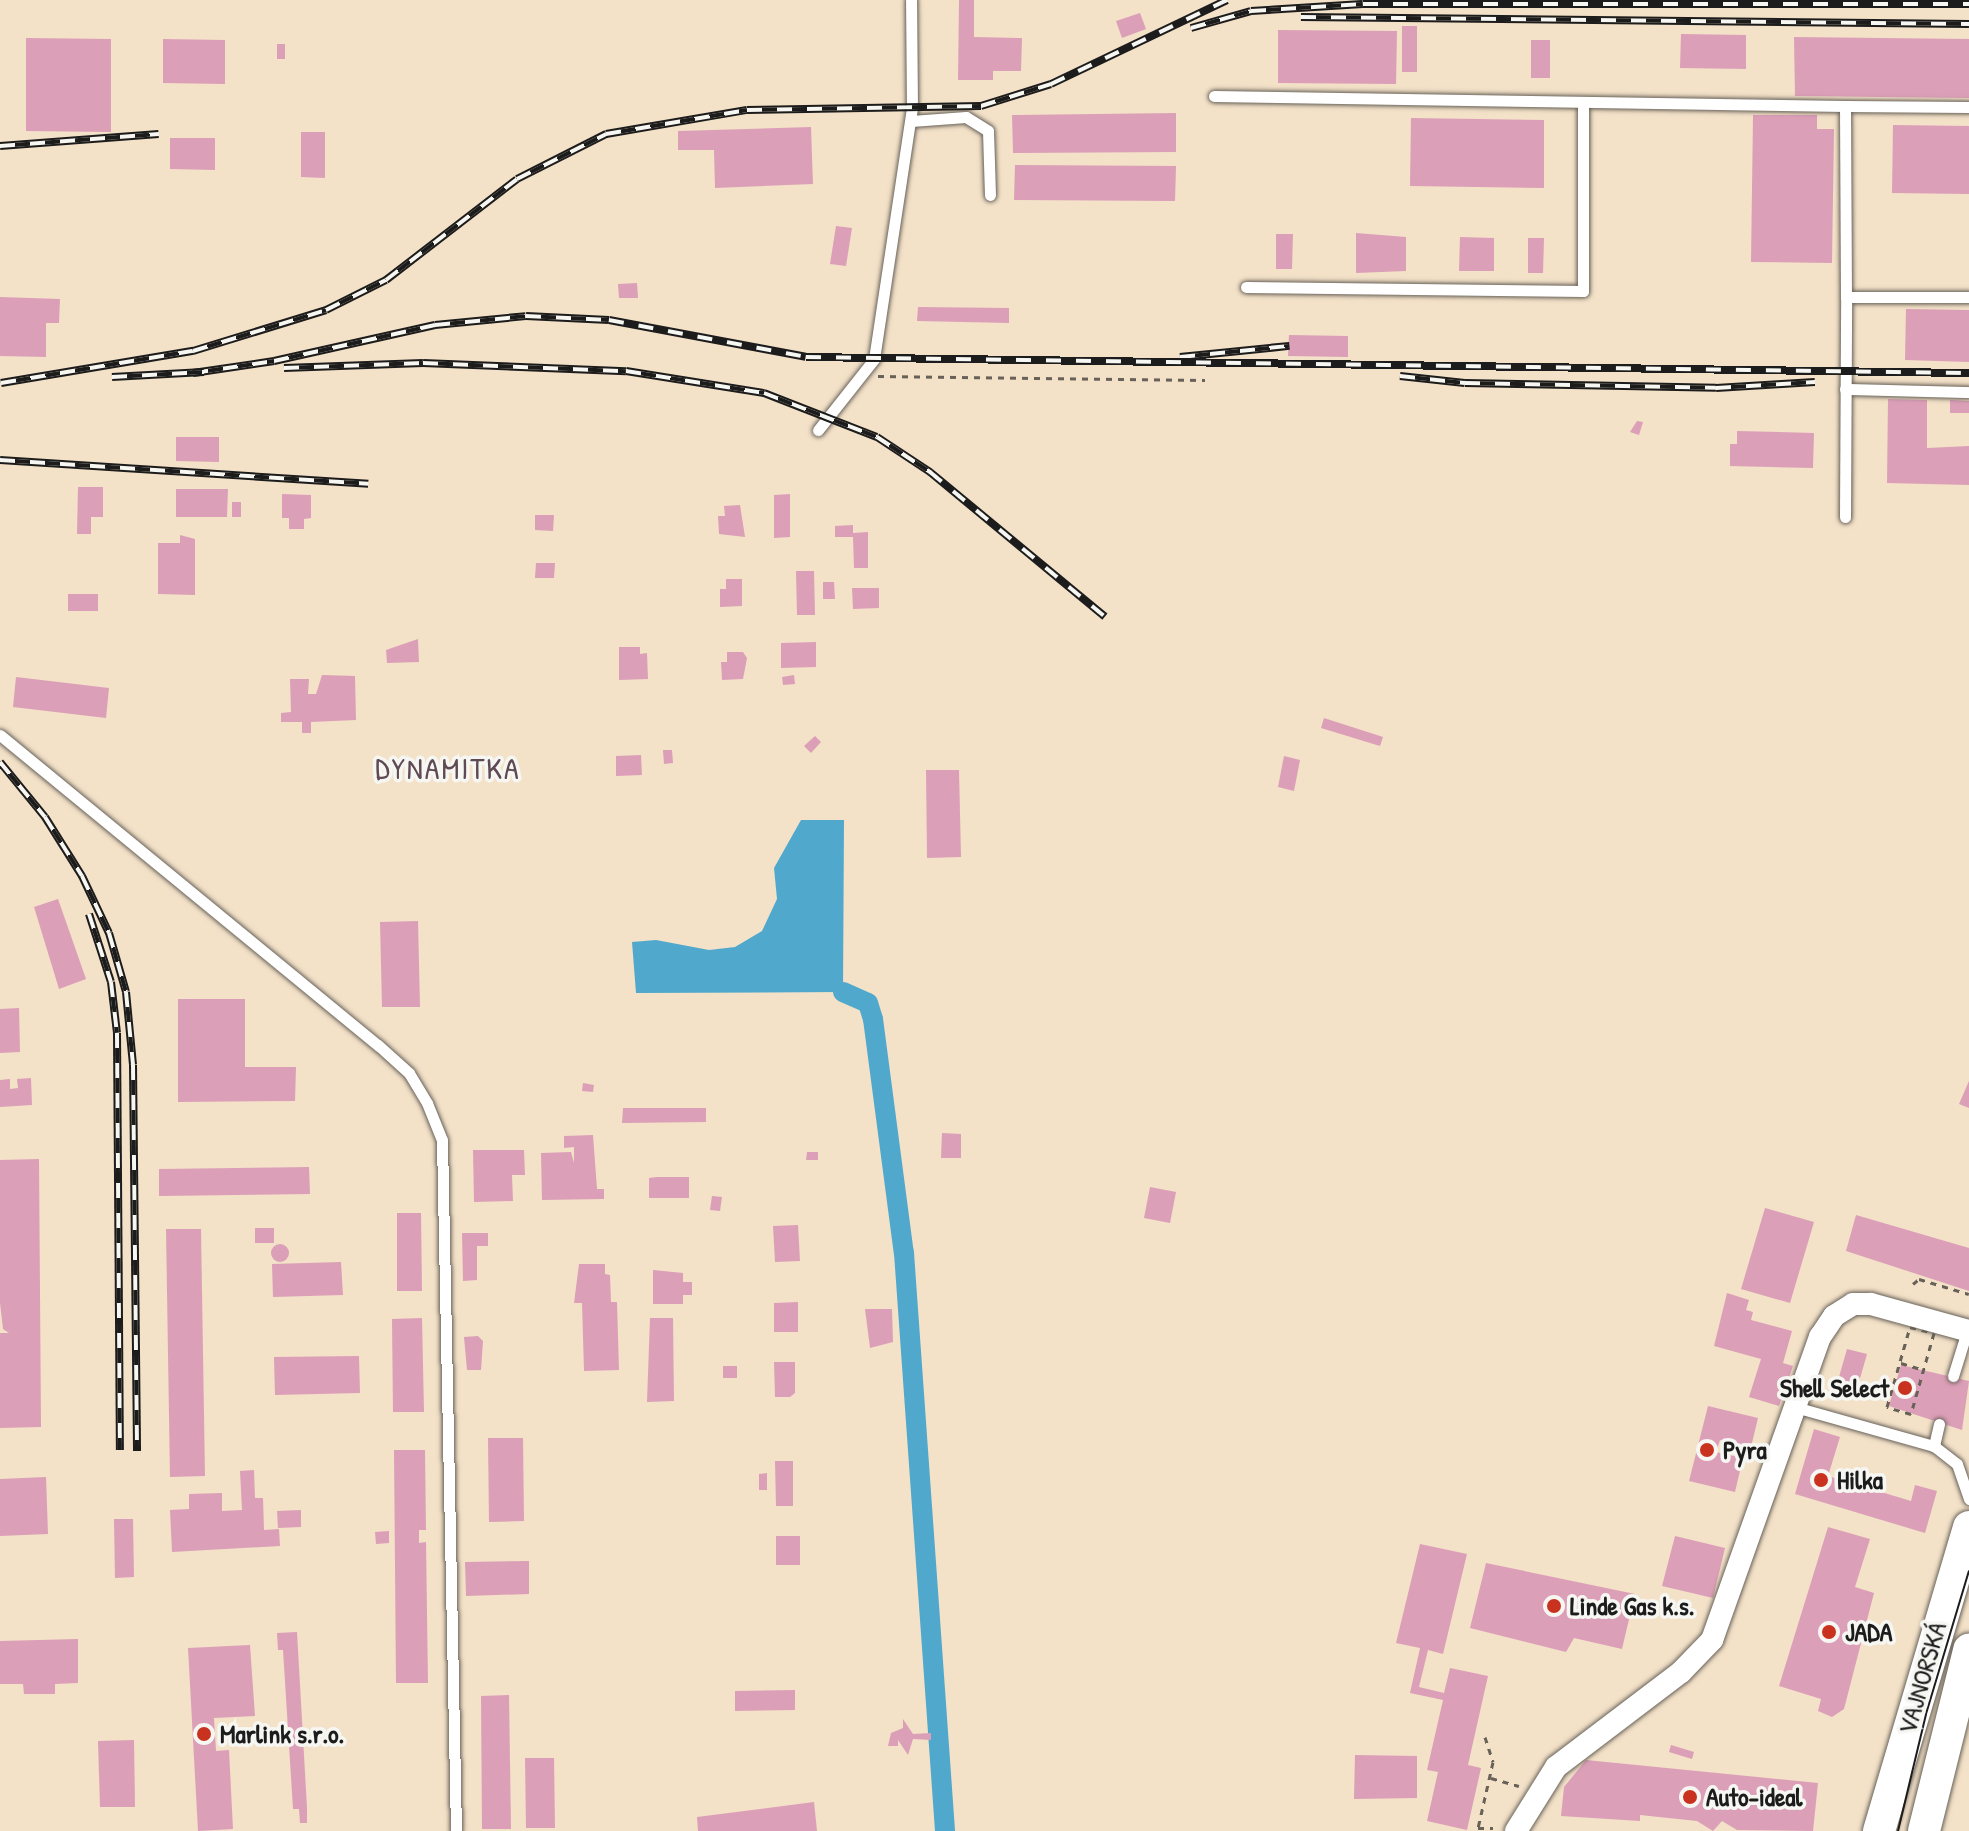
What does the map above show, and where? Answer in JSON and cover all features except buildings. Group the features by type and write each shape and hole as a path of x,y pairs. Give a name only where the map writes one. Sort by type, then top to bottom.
{"main road":[{"name":"VAJNORSKÁ","path":"1879,1831 1969,1527"},
{"name":"VAJNORSKÁ","path":"1924,1831 1969,1650"}],"street":[{"path":"1516,1831 1556,1767 1681,1672 1712,1640 1820,1337 1849,1306 1871,1304 1968,1331"}],"lane":[{"path":"818,430 874,359 890,274 911,121 916,61 911,0"},
{"path":"1214,96 1969,107"},
{"path":"1246,287 1583,291 1583,102"},
{"path":"1845,106 1845,517"},
{"path":"911,121 966,117 988,131 990,195"},
{"path":"1846,297 1969,297"},
{"path":"1845,389 1969,392"},
{"path":"0,735 378,1045 409,1073 427,1103 442,1140 456,1831"},
{"path":"1953,1376 1968,1331"},
{"path":"1794,1412 1934,1446 1957,1464 1969,1499"},
{"path":"1934,1446 1939,1424"}],"path":[{"path":"862,376 1205,380"},
{"path":"1913,1284 1919,1279 1969,1294"},
{"path":"1910,1327 1934,1333 1924,1370 1911,1414 1887,1407 1910,1327"},
{"path":"1900,1363 1924,1370"},
{"path":"1485,1737 1493,1762 1491,1778 1483,1790 1478,1828 1493,1828"},
{"path":"1491,1778 1519,1786"}],"water":[{"path":"801,820 844,820 843,992 636,993 632,942 656,940 709,950 735,947 762,931 777,899 774,868"}],"waterway":[{"path":"843,992 868,1003 873,1019 904,1253 945,1831"}],"tram line":[{"path":"1898,1831 1926,1714 1969,1571"}],"railway":[{"path":"1,383 193,351 326,310 386,280 517,179 606,134 747,110 981,106 1051,84 1227,0"},
{"path":"1191,28 1251,11 1363,4 1969,4"},
{"path":"1301,17 1969,24"},
{"path":"0,146 159,134"},
{"path":"193,373 274,361 435,325 526,316 609,320 806,357 1969,373"},
{"path":"1180,357 1289,346"},
{"path":"284,368 423,363 626,371 764,393 877,437 930,472 1105,617"},
{"path":"112,377 204,372"},
{"path":"1400,376 1465,383 1716,388 1815,382"},
{"path":"0,460 368,484"},
{"path":"0,762 45,817 82,876 109,933 126,992 133,1065 137,1451"},
{"path":"89,914 111,982 117,1033 120,1450"}],"place":[{"name":"Shell Select","path":"1905,1388"},
{"name":"Pyra","path":"1707,1450"},
{"name":"Hilka","path":"1821,1480"},
{"name":"Linde Gas k.s.","path":"1554,1606"},
{"name":"JADA","path":"1829,1632"},
{"name":"Marlink s.r.o.","path":"204,1734"},
{"name":"Auto-ideal","path":"1690,1797"}],"district":[{"name":"DYNAMITKA","path":"448,768"}]}
